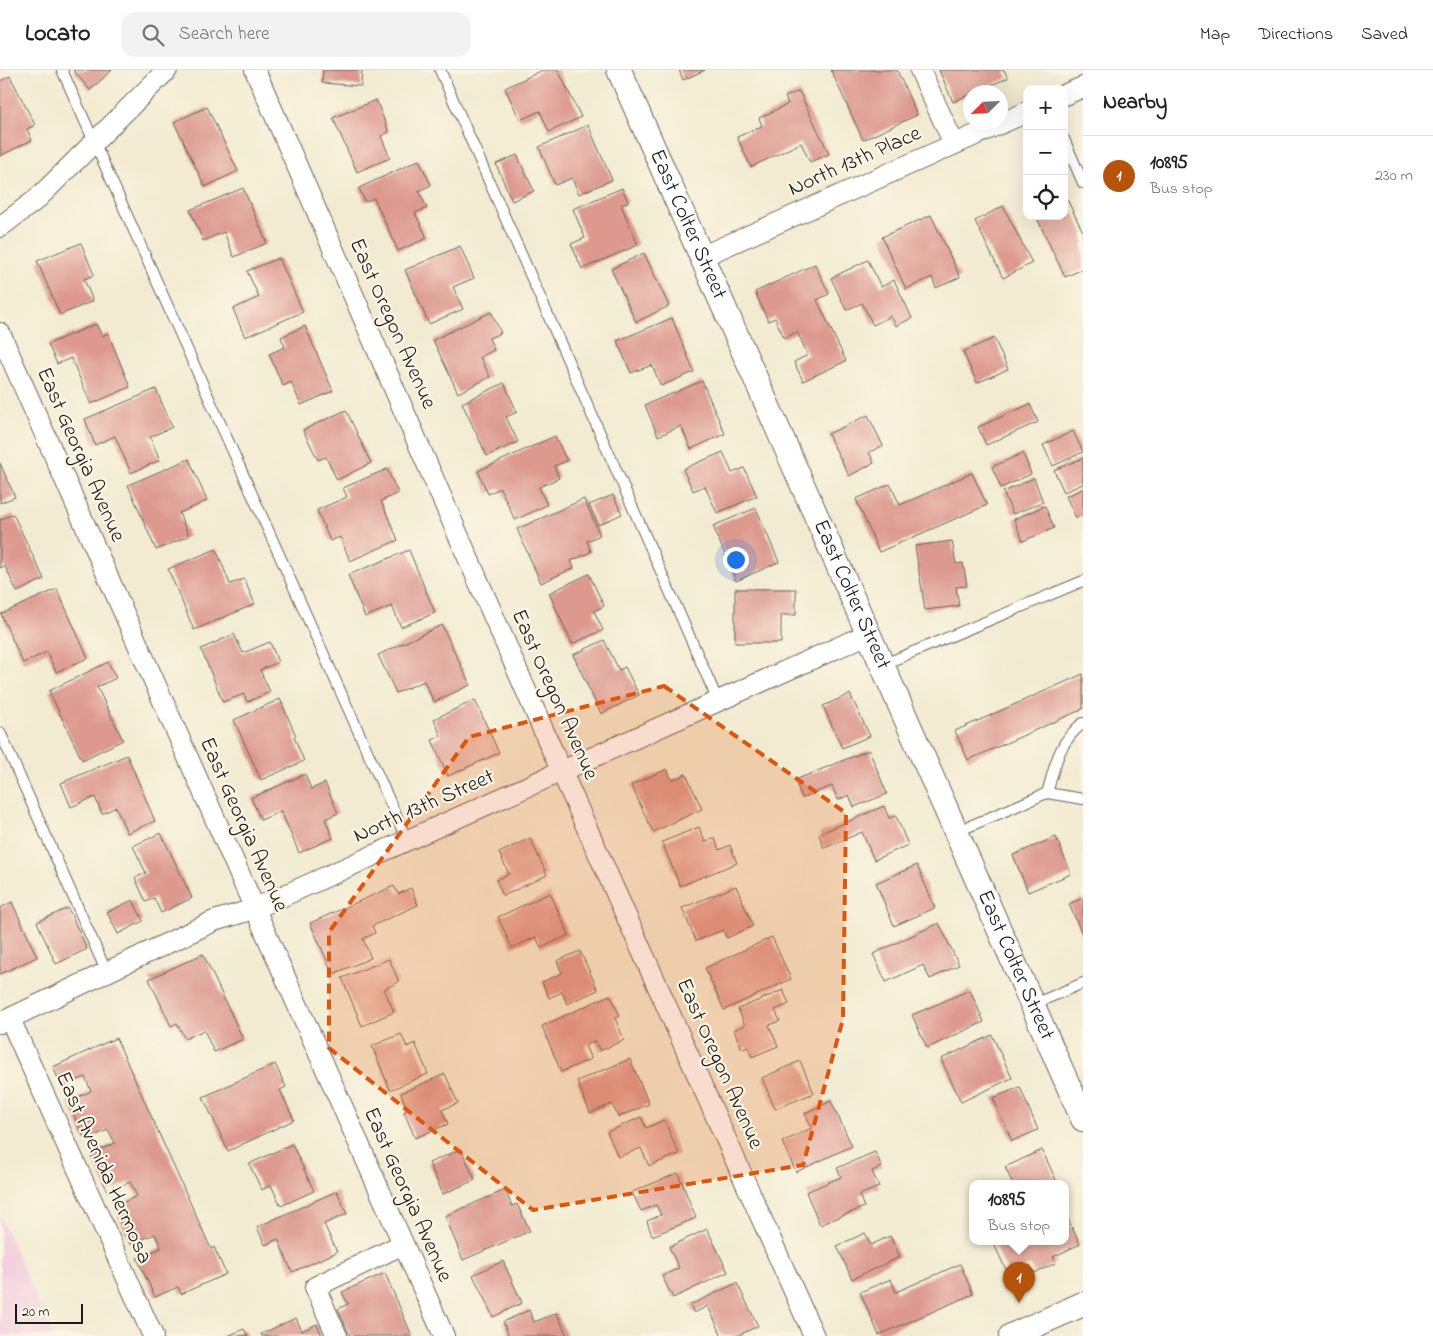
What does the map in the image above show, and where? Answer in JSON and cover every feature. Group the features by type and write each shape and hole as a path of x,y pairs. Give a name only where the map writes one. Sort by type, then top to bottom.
{"street":[{"path":"0,227 37,199 167,70"},
{"name":"East Oregon Avenue","path":"255,70 562,772 814,1336"},
{"name":"East Colter Street","path":"620,70 1083,1119"},
{"path":"920,70 954,144"},
{"path":"1068,93 1083,87"},
{"name":"North 13th Place","path":"703,256 1023,114"},
{"name":"East Georgia Avenue","path":"0,333 444,1336"},
{"name":"North 13th Street","path":"5,1021 214,921 254,909 868,634"},
{"name":"East Avenida Hermosa","path":"5,1021 153,1336"},
{"path":"337,1336 315,1287 403,1244"},
{"path":"1011,1336 1083,1304"}],"lane":[{"path":"62,70 407,840"},
{"path":"440,70 718,701"},
{"path":"1068,147 1083,183"},
{"path":"882,665 1083,581"},
{"path":"1047,793 1054,764 1066,740 1083,723"},
{"path":"0,732 107,972"},
{"path":"956,832 1047,793 1083,799"},
{"path":"1032,1005 1083,983"}],"highlighted area":[{"path":"664,686 846,813 843,1019 803,1165 533,1210 329,1048 329,932 469,737"}],"shaded area":[{"path":"0,1216 53,1336 0,1336"}],"building":[{"path":"73,70 112,70 90,90"},
{"path":"323,70 362,70 361,86 322,83"},
{"path":"543,70 558,70 581,117 549,132 540,111 520,120 505,88"},
{"path":"679,70 705,70 683,80"},
{"path":"831,70 897,70 917,115 863,140"},
{"path":"939,70 1004,70 1008,78 991,85 963,85 963,98 953,102"},
{"path":"10,76 35,125 27,129 32,140 0,156 0,81"},
{"path":"799,91 829,154 810,162 801,143 751,167 737,137 762,126 759,118 788,104 785,97"},
{"path":"376,100 389,132 381,136 390,158 357,172 333,118"},
{"path":"207,107 238,171 205,187 174,122"},
{"path":"588,125 612,180 579,194 572,178 555,185 539,147"},
{"path":"517,155 534,191 512,201 496,164"},
{"path":"419,160 431,185 419,191 427,208 415,213 427,238 398,251 374,198 365,202 359,188"},
{"path":"243,188 267,243 234,257 224,232 203,241 190,210"},
{"path":"622,188 628,202 621,205 638,245 582,269 571,244 585,238 573,209"},
{"path":"1068,201 1083,232 1083,269 1065,277 1038,220 1068,220"},
{"path":"1003,206 1032,263 1003,278 975,221"},
{"path":"931,215 960,277 936,288 932,277 906,289 882,237"},
{"path":"81,243 94,275 84,279 93,301 60,315 37,261"},
{"path":"460,246 474,278 453,287 463,309 429,324 405,270"},
{"path":"644,253 669,306 636,322 611,269"},
{"path":"279,258 303,312 245,337 233,309 259,297 247,271"},
{"path":"868,260 881,287 894,280 912,318 896,326 891,316 873,325 862,303 846,310 831,278"},
{"path":"815,264 829,294 817,300 846,361 803,381 794,362 808,355 797,332 784,338 775,318 768,321 755,292"},
{"path":"491,312 501,333 489,338 494,350 480,357 490,377 458,393 433,340"},
{"path":"672,318 694,372 661,386 652,365 631,373 617,341"},
{"path":"96,324 102,336 108,333 130,387 91,404 71,358 57,364 48,344"},
{"path":"305,326 333,391 301,405 291,382 283,386 269,354 285,347 281,337"},
{"path":"994,338 1008,369 977,383 963,352"},
{"path":"702,381 725,434 691,449 681,426 658,436 645,405"},
{"path":"504,383 517,412 506,417 518,442 487,456 462,403"},
{"path":"156,389 172,427 150,437 160,460 131,473 115,436 95,445 85,419"},
{"path":"1030,404 1038,422 986,445 978,427"},
{"path":"346,410 371,463 337,480 326,457 318,460 303,430"},
{"path":"868,415 883,446 869,452 874,463 849,476 828,434"},
{"path":"1073,431 1083,452 1053,466 1043,445"},
{"path":"555,436 567,461 554,466 559,478 539,487 547,505 515,520 500,488 488,494 478,471"},
{"path":"723,452 732,473 744,468 757,496 717,513 705,486 693,491 683,469"},
{"path":"1023,453 1031,474 1001,488 992,467"},
{"path":"1083,458 1083,484 1064,492 1054,470"},
{"path":"189,459 207,501 179,513 189,536 156,550 128,485"},
{"path":"0,463 15,497 0,503"},
{"path":"387,469 398,493 381,501 398,540 350,561 340,537 330,541 317,510 347,497 343,488"},
{"path":"972,473 987,505 879,552 856,499 890,484 900,505"},
{"path":"1034,478 1043,502 1013,514 1003,492"},
{"path":"1083,489 1083,515 1076,518 1066,496"},
{"path":"613,495 622,514 598,525 589,505"},
{"path":"584,499 600,535 587,541 591,552 571,561 574,568 541,583 517,529"},
{"path":"1045,506 1054,528 1023,541 1014,519"},
{"path":"756,508 779,562 736,581 713,526"},
{"path":"13,514 44,579 17,592 5,566 0,568 0,520"},
{"path":"952,541 956,564 963,563 967,586 956,587 959,606 925,610 915,546"},
{"path":"216,549 230,584 244,579 255,604 194,630 168,569"},
{"path":"409,550 435,613 401,627 392,606 365,617 348,575"},
{"path":"589,574 604,606 594,611 603,630 572,644 549,593"},
{"path":"57,589 88,658 56,672 47,652 23,663 1,614"},
{"path":"735,589 796,589 796,615 781,615 781,643 735,643"},
{"path":"442,625 470,685 434,702 424,681 396,693 378,655"},
{"path":"234,634 243,653 270,642 278,662 260,670 270,692 247,702 244,694 223,702 201,649"},
{"path":"604,640 619,670 625,667 639,695 601,714 573,655"},
{"path":"108,662 116,678 97,687 123,740 82,760 49,691"},
{"path":"1083,674 1083,709 968,760 955,731"},
{"path":"850,694 870,736 842,748 823,706"},
{"path":"280,699 296,736 294,737 304,761 261,780 234,720"},
{"path":"475,700 499,753 448,776 432,740 441,736 434,719"},
{"path":"869,750 887,794 854,807 849,795 838,800 832,786 802,798 795,780"},
{"path":"127,755 155,821 127,833 116,807 102,814 95,797 71,807 61,783"},
{"path":"667,769 672,780 686,774 702,809 653,832 631,785"},
{"path":"305,774 311,789 325,783 338,813 325,819 333,838 299,853 281,811 261,820 251,798"},
{"path":"884,806 889,818 896,816 908,845 874,860 862,832 824,848 819,834"},
{"path":"699,827 705,842 715,838 719,850 730,845 737,863 680,886 662,842"},
{"path":"161,833 192,898 161,913 154,898 146,902 135,878 146,873 133,846"},
{"path":"1056,837 1071,874 1028,892 1013,855"},
{"path":"530,838 547,875 503,896 496,880 509,874 499,853"},
{"path":"917,865 935,908 894,926 876,883"},
{"path":"394,886 398,894 411,888 418,905 372,926 375,933 363,939 371,958 333,974 310,923"},
{"path":"736,886 753,926 727,938 723,930 696,941 682,908"},
{"path":"550,893 569,935 541,948 536,937 512,948 498,917"},
{"path":"1083,898 1083,936 1069,904"},
{"path":"133,900 143,921 118,934 107,912"},
{"path":"12,902 37,957 0,974 0,908"},
{"path":"68,908 87,949 56,964 37,922"},
{"path":"939,923 959,965 930,979 923,965 886,982 873,954"},
{"path":"772,937 791,979 724,1010 705,968"},
{"path":"580,951 598,990 567,1004 562,992 549,998 542,982 562,973 557,961"},
{"path":"203,954 243,1039 214,1052 204,1030 185,1039 177,1023 171,1026 149,979"},
{"path":"389,959 399,982 384,989 394,1012 362,1026 342,978"},
{"path":"783,990 789,1004 775,1010 780,1021 769,1025 778,1046 752,1057 748,1047 742,1049 734,1030 745,1025 738,1009"},
{"path":"970,990 984,1022 927,1048 912,1015"},
{"path":"610,995 620,1016 615,1018 624,1040 600,1051 595,1041 585,1046 591,1059 561,1072 542,1026"},
{"path":"401,1034 407,1047 415,1043 428,1074 390,1090 372,1046"},
{"path":"992,1035 1012,1078 961,1102 941,1059"},
{"path":"116,1038 211,1249 214,1247 226,1274 181,1294 178,1287 155,1297 137,1258 161,1248 155,1234 131,1244 114,1207 137,1196 130,1182 108,1192 91,1154 115,1143 108,1130 85,1140 68,1102 91,1091 85,1077 62,1087 53,1067"},
{"path":"630,1059 649,1104 618,1117 612,1104 590,1113 577,1081"},
{"path":"800,1061 814,1093 775,1109 762,1078"},
{"path":"275,1064 286,1087 280,1090 294,1120 228,1151 203,1097"},
{"path":"445,1074 458,1103 442,1110 448,1124 415,1138 404,1112 407,1110 401,1093"},
{"path":"1020,1087 1038,1130 1012,1141 993,1098"},
{"path":"831,1101 852,1146 796,1172 782,1142 812,1128 805,1113"},
{"path":"641,1117 646,1128 664,1120 679,1154 649,1166 641,1148 618,1157 607,1132"},
{"path":"292,1144 314,1191 281,1206 271,1185 262,1190 249,1164"},
{"path":"461,1149 475,1180 443,1194 429,1163"},
{"path":"1042,1150 1056,1180 1011,1180 1005,1167"},
{"path":"875,1152 882,1167 872,1171 879,1187 859,1195 864,1207 820,1225 806,1192 841,1177 837,1168"},
{"path":"678,1173 696,1218 652,1236 647,1221 661,1215 656,1205 641,1211 632,1192"},
{"path":"505,1190 512,1206 517,1204 530,1231 463,1260 445,1216"},
{"path":"337,1191 347,1214 324,1224 337,1252 292,1272 278,1239 265,1245 257,1227"},
{"path":"1069,1221 1080,1244 1053,1257 1056,1263 1034,1273 1030,1265 1009,1276 994,1245 1069,1245"},
{"path":"707,1229 728,1272 673,1298 662,1276 679,1268 669,1247"},
{"path":"865,1233 871,1245 890,1236 900,1257 852,1279 837,1246"},
{"path":"503,1261 522,1303 493,1317 473,1275"},
{"path":"960,1264 973,1294 879,1335 860,1292 891,1279 896,1292"},
{"path":"385,1273 412,1336 350,1336 338,1309 348,1304 342,1292"},
{"path":"737,1283 758,1326 737,1336 722,1336 708,1306 694,1313 690,1305"},
{"path":"529,1310 534,1322 557,1313 567,1336 509,1336 503,1322"},
{"path":"296,1318 302,1331 317,1324 322,1336 262,1336 261,1334"},
{"path":"244,1329 248,1336 228,1336"}],"place":[{"name":"10895","path":"1019,1303"}]}
